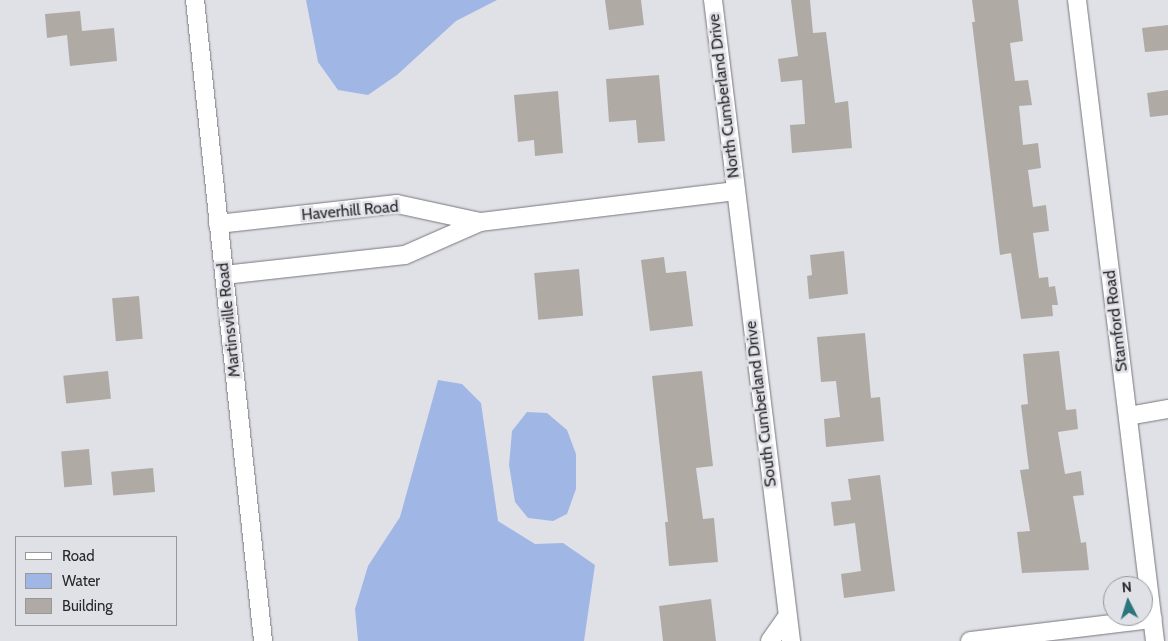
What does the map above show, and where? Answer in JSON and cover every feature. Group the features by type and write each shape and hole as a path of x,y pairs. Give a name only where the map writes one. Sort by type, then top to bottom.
{"street":[{"name":"Martinsville Road","path":"194,0 263,641"},
{"name":"North Cumberland Drive","path":"713,0 735,191"},
{"name":"Stamford Road","path":"1077,0 1148,576"},
{"name":"Haverhill Road","path":"224,275 405,254 480,222 735,191"},
{"name":"South Cumberland Drive","path":"735,191 786,618 791,641"},
{"name":"Haverhill Road","path":"218,224 397,204 480,222"},
{"path":"1128,416 1168,409"},
{"path":"770,641 786,618"},
{"name":"Stamford Road","path":"1153,619 1155,641"},
{"path":"970,641 1103,625"}],"water":[{"path":"306,0 497,0 456,21 397,75 368,95 338,90 318,62"},
{"path":"438,380 462,384 481,403 498,521 535,544 563,543 595,565 584,641 358,641 355,609 368,566 400,517"},
{"path":"527,412 547,413 567,430 576,454 576,489 567,514 553,521 528,518 515,502 509,465 512,431"}],"building":[{"path":"605,0 641,0 644,25 609,30"},
{"path":"791,0 810,0 813,33 826,32 835,103 848,101 852,148 792,153 790,125 805,124 802,80 781,82 778,59 798,56"},
{"path":"972,0 1018,0 1023,41 1010,43 1015,81 1028,80 1032,105 1019,106 1023,145 1038,143 1041,168 1028,170 1033,207 1046,205 1049,231 1033,233 1039,278 1048,277 1049,287 1055,286 1058,305 1052,305 1053,316 1021,319 1011,253 1000,255 972,22 975,22"},
{"path":"80,11 82,31 114,28 117,61 70,66 67,35 47,38 45,14"},
{"path":"1168,25 1168,50 1145,52 1142,28"},
{"path":"659,75 665,141 638,143 636,120 609,122 606,79"},
{"path":"1168,90 1168,115 1150,117 1147,93"},
{"path":"558,91 563,153 535,156 534,140 518,142 514,95"},
{"path":"844,251 848,294 809,299 807,276 812,275 810,255"},
{"path":"664,257 666,273 686,271 693,326 650,331 641,260"},
{"path":"579,269 583,316 538,320 534,273"},
{"path":"139,296 143,339 116,341 112,298"},
{"path":"865,333 871,398 880,397 884,441 826,447 824,419 840,417 836,381 821,382 817,337"},
{"path":"1059,351 1066,410 1076,409 1078,429 1058,432 1065,474 1081,471 1084,495 1073,496 1081,543 1086,542 1089,570 1022,573 1017,532 1030,531 1020,470 1029,469 1021,405 1028,404 1023,354"},
{"path":"108,371 111,399 66,404 63,376"},
{"path":"702,371 713,466 696,468 703,519 714,518 718,562 669,566 665,522 668,522 652,376"},
{"path":"89,449 92,485 64,487 61,451"},
{"path":"153,468 155,492 113,496 111,472"},
{"path":"880,475 895,591 844,598 841,574 861,571 855,523 834,526 831,502 851,500 848,479"},
{"path":"711,599 716,641 663,641 659,606"}]}
